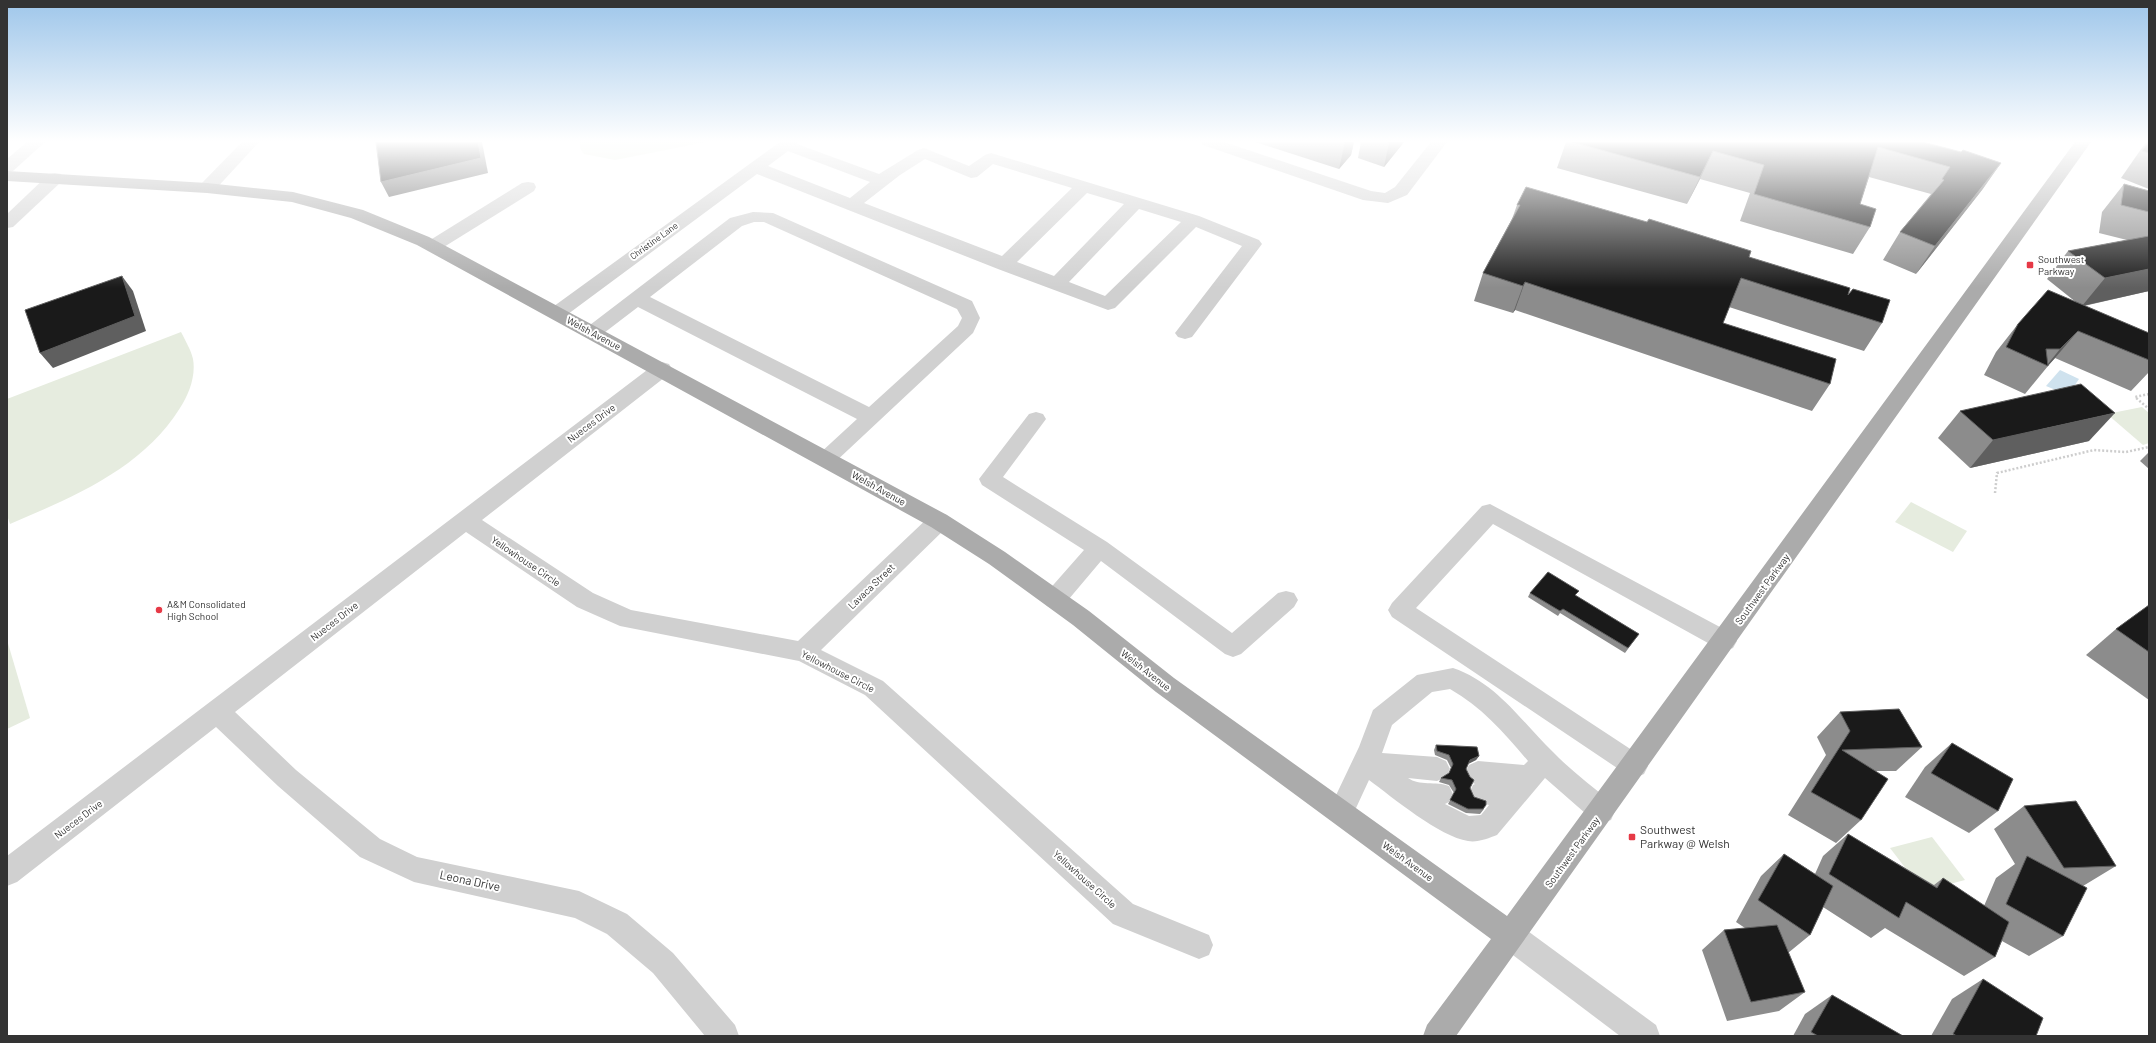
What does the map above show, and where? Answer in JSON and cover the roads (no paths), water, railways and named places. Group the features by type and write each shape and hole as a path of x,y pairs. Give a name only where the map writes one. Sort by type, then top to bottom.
{"main road":[{"name":"Welsh Avenue","path":"237,191 275,194 324,204 378,222 433,246 662,369 939,521 997,558 1055,599 1165,685 1512,936"},
{"name":"Southwest Parkway","path":"1438,1036 1725,641 2048,191"}],"street":[{"path":"7,223 41,191"},
{"path":"433,246 522,191"},
{"name":"Christine Lane","path":"557,313 723,191"},
{"path":"815,191 1108,304 1193,220"},
{"path":"851,205 870,191"},
{"path":"1004,265 1078,191"},
{"path":"1098,191 1193,220 1253,244 1185,333"},
{"path":"1352,191 1368,196 1388,198 1401,191"},
{"path":"1056,285 1136,202"},
{"path":"593,332 736,222 752,217 767,217 965,305 971,318 966,329 826,459"},
{"path":"636,298 871,417"},
{"name":"Nueces Drive","path":"7,873 662,369"},
{"path":"1036,419 990,479 1099,548 1233,647 1286,600"},
{"path":"1634,766 1400,610 1490,512 1725,641"},
{"name":"Yellowhouse Circle","path":"465,520 586,600 628,619 803,652 874,688 1123,914 1199,945"},
{"name":"Lavaca Street","path":"803,652 939,521"},
{"path":"1055,599 1099,548"},
{"path":"1341,812 1382,718 1426,682 1453,678 1478,692 1508,718 1531,777"},
{"name":"Leona Drive","path":"218,712 287,778 370,848 414,869 579,905 617,924 663,963 724,1036"},
{"path":"1364,762 1438,781 1408,794"},
{"path":"1364,762 1443,818 1468,829 1488,826 1531,777"},
{"path":"1480,783 1531,777 1602,811"},
{"name":"Welsh Avenue","path":"1512,936 1645,1036"}],"water":[{"path":"2060,370 2079,379 2068,395 2046,386"}],"place":[{"name":"Southwest Parkway","path":"2030,265"},
{"name":"A&M Consolidated High School","path":"159,610"},
{"name":"Southwest Parkway @ Welsh","path":"1632,837"}]}
